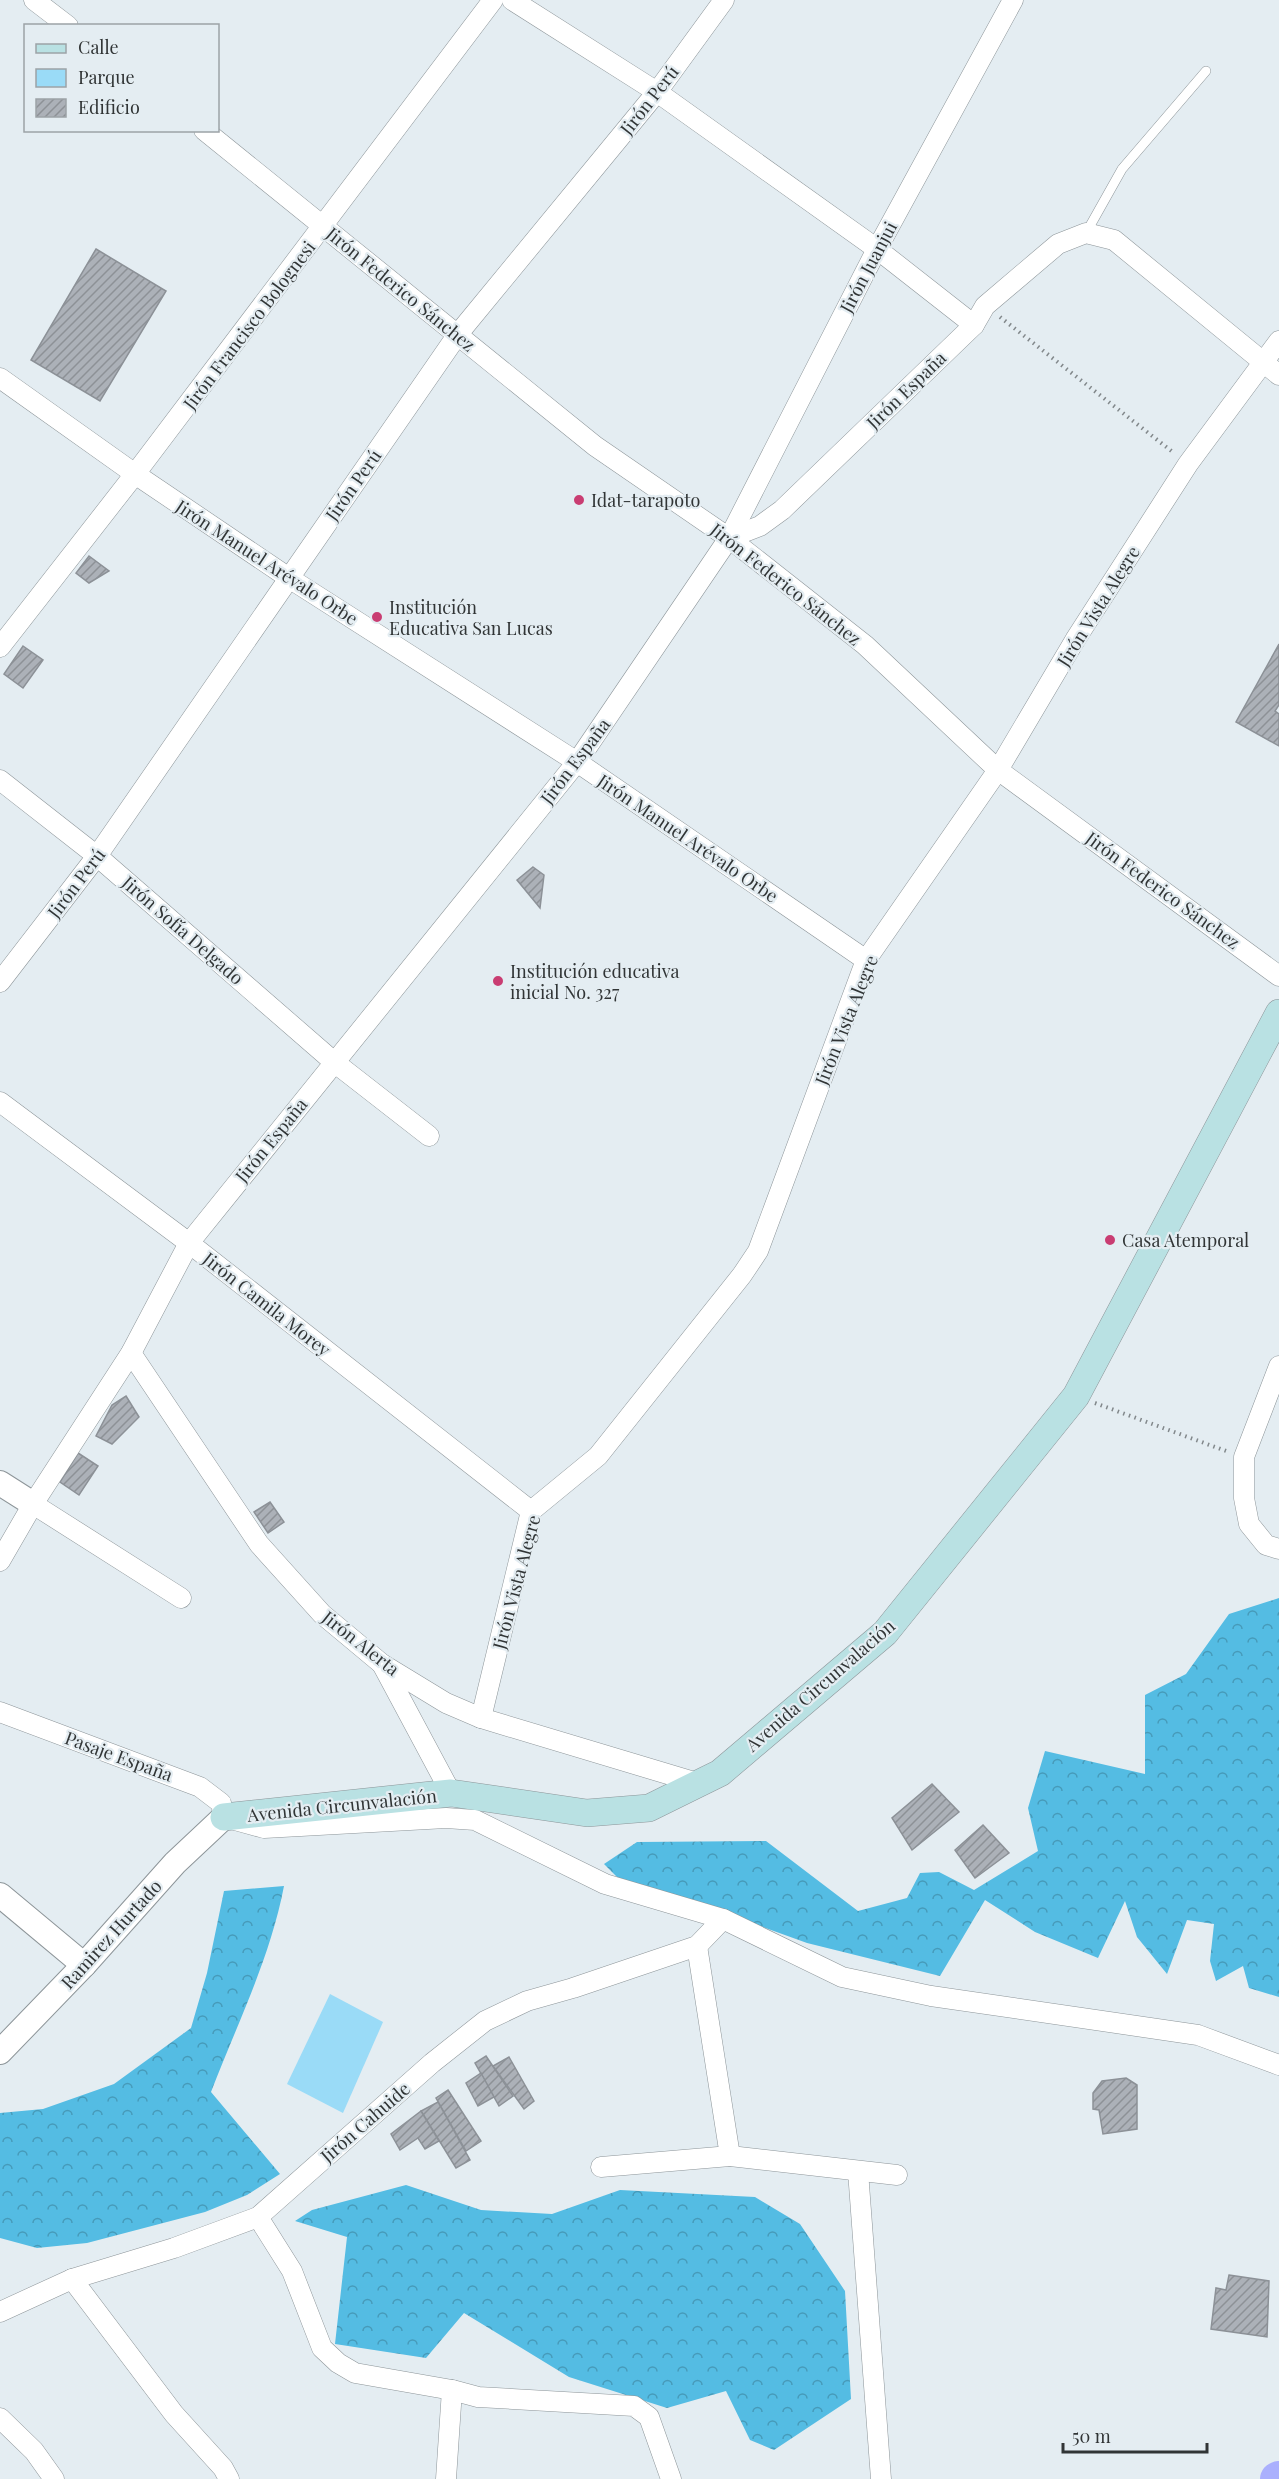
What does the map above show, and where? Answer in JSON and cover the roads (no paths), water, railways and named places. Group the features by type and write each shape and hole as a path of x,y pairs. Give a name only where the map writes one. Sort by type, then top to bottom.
{"main road":[{"name":"Avenida Circunvalación","path":"224,1816 451,1793 587,1813 649,1808 720,1773 885,1633 1076,1396 1279,1013"}],"street":[{"path":"34,0 65,24"},
{"name":"Jirón Francisco Bolognesi","path":"0,647 135,474 494,0"},
{"path":"512,0 657,92 877,249 974,325"},
{"name":"Jirón Perú","path":"0,982 97,856 458,334 657,92 724,0"},
{"name":"Jirón Juanjui","path":"729,538 877,249 1013,0"},
{"name":"Jirón Federico Sánchez","path":"206,132 595,446 729,538 865,645 998,770 1279,976"},
{"path":"1086,233 1114,240 1271,369"},
{"name":"Jirón España","path":"0,1561 33,1504 131,1353 189,1243 577,762 729,538 760,526 782,510 974,325 985,306 1058,244 1086,233"},
{"name":"Jirón Vista Alegre","path":"482,1718 531,1511 598,1456 742,1275 758,1251 866,960 998,770 1075,640 1188,464 1271,369 1279,341"},
{"name":"Jirón Manuel Arévalo Orbe","path":"0,378 135,474 289,578 577,762 866,960"},
{"name":"Jirón Sofía Delgado","path":"0,780 97,856 334,1062 429,1136"},
{"name":"Jirón Camila Morey","path":"0,1102 189,1243 531,1511"},
{"name":"Jirón Alerta","path":"131,1353 259,1544 322,1614 382,1664 446,1703 482,1718 701,1784"},
{"path":"1279,1366 1244,1457 1244,1498 1249,1524 1266,1545 1279,1549"},
{"path":"0,1483 181,1598"},
{"path":"382,1664 451,1793"},
{"name":"Pasaje España","path":"0,1712 200,1786 221,1803 224,1816"},
{"path":"224,1816 264,1828 446,1818 475,1820 605,1884 723,1919 842,1977 932,1996 1198,2035 1279,2065"},
{"name":"Ramirez Hurtado","path":"0,2052 84,1965 175,1863 224,1816"},
{"path":"0,1895 84,1965"},
{"name":"Jirón Cahuide","path":"0,2312 72,2279 174,2248 258,2217 432,2063 485,2021 527,2001 697,1946 723,1919"},
{"path":"697,1946 730,2156"},
{"path":"601,2167 730,2156 897,2175"},
{"path":"858,2171 881,2479"},
{"path":"258,2217 292,2271 322,2348 338,2363 355,2373 452,2390 478,2397 634,2406 649,2417 671,2479"},
{"path":"72,2279 174,2414 223,2468 229,2479"},
{"path":"446,2479 452,2390"},
{"path":"0,2418 34,2451 54,2479"}],"lane":[{"path":"1086,233 1122,169 1206,72"}],"place":[{"name":"Idat-tarapoto","path":"579,500"},
{"name":"Institución Educativa San Lucas","path":"377,617"},
{"name":"Institución educativa inicial No. 327","path":"498,981"},
{"name":"Casa Atemporal","path":"1110,1240"}]}
